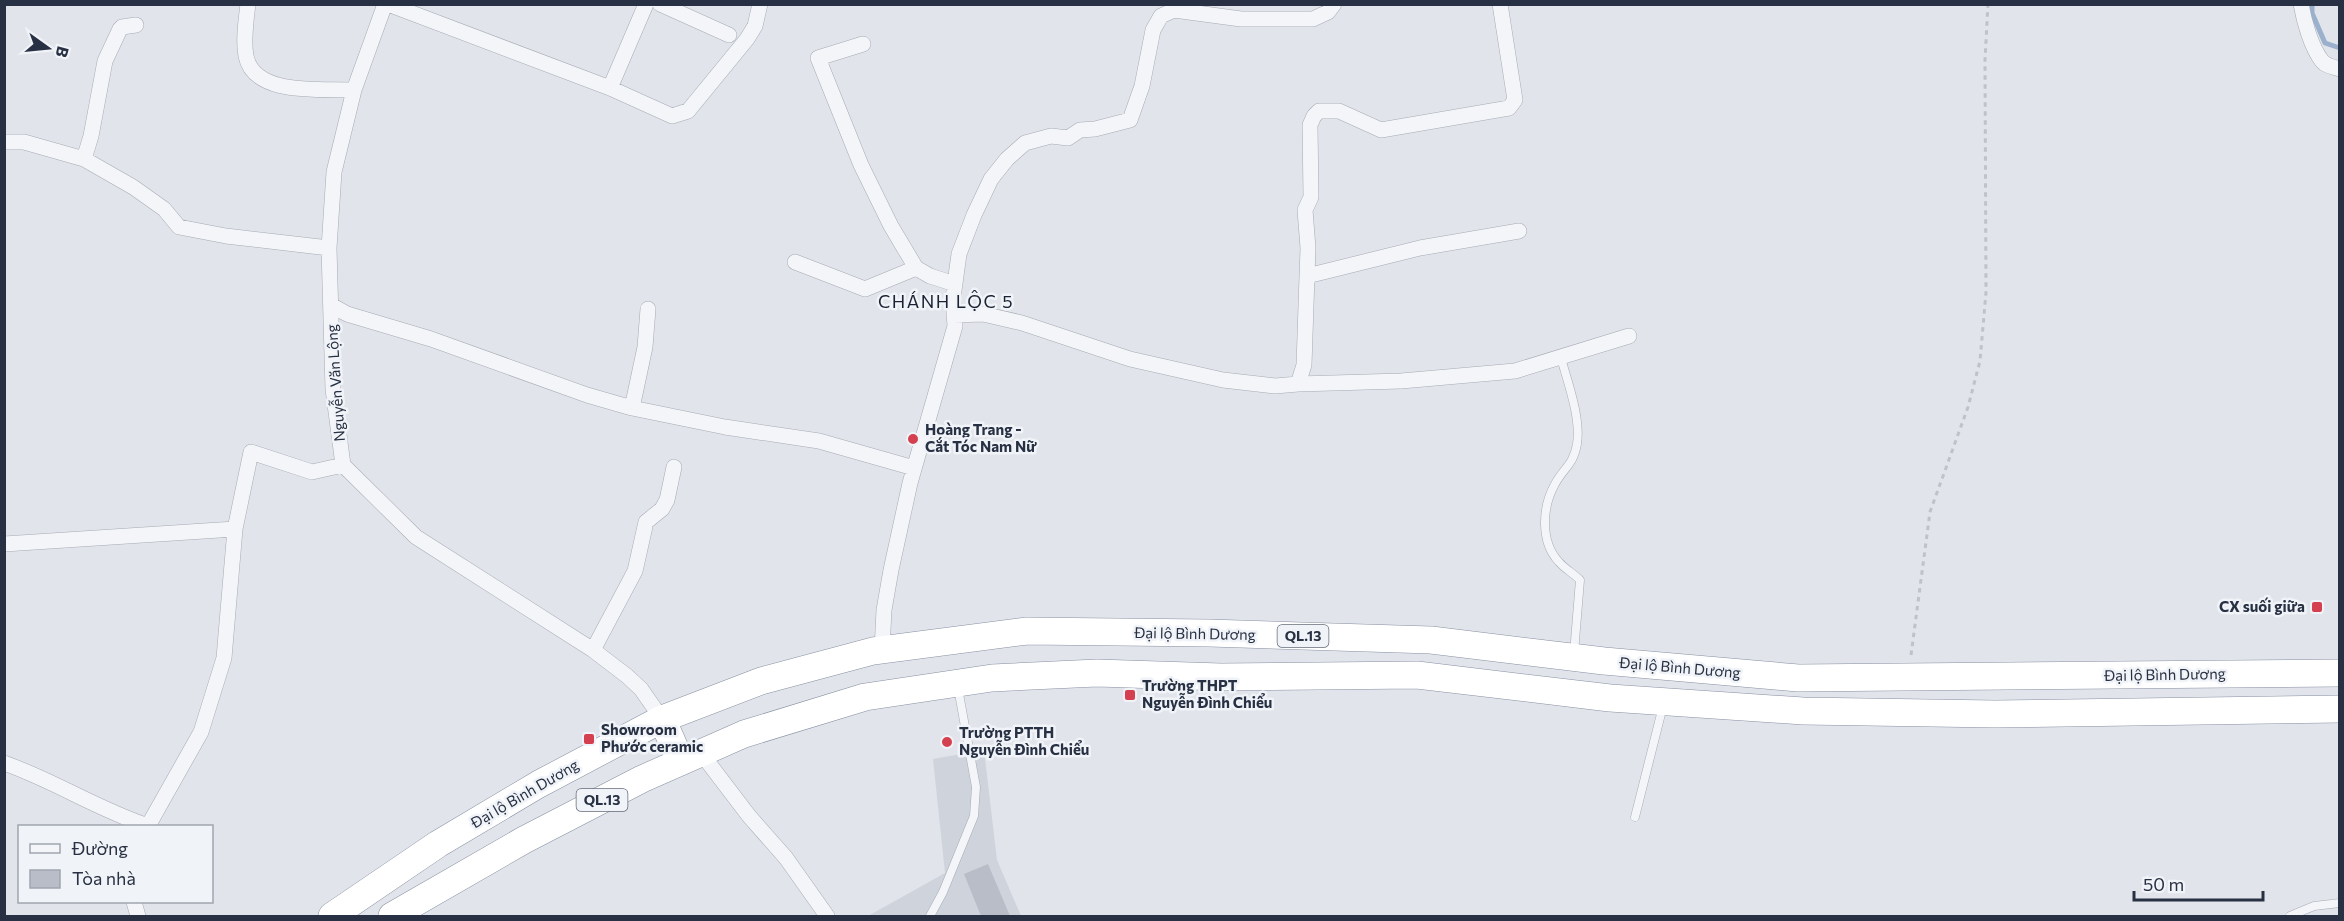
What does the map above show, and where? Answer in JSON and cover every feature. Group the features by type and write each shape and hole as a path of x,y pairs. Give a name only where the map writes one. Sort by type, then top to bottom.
{"highway":[{"name":"Đại lộ Bình Dương","path":"332,916 438,844 539,784 662,719 761,681 882,650 1027,631 1209,633 1431,640 1574,657 1798,678 2340,673"},
{"name":"QL.13","path":"392,916 524,840 642,779 744,734 865,697 992,678 1097,673 1221,677 1417,675 1610,698 1803,711 1995,714 2340,709"},
{"path":"662,719 691,757"}],"street":[{"path":"248,4 246,56 254,74 267,83 288,87 354,90"},
{"path":"386,4 610,88 672,116 688,111 747,39 755,26 760,4"},
{"name":"Nguyễn Văn Lộng","path":"343,465 333,389 329,248 334,172 354,90 386,4"},
{"path":"610,88 645,4"},
{"path":"660,4 729,35"},
{"path":"882,650 888,590 914,468 955,326 955,284 959,254 974,215 992,179 1007,159 1025,143 1051,136 1068,138 1080,130 1095,129 1130,120 1142,86 1153,30 1161,16 1174,10 1240,19 1313,19 1328,12 1334,4"},
{"path":"1298,384 1304,365 1308,248 1305,210 1311,197 1310,125 1314,116 1319,111 1339,111 1381,130 1509,108 1515,100 1500,4"},
{"path":"2301,4 2314,47 2329,66 2340,69"},
{"path":"84,159 92,136 105,61 120,29 136,25"},
{"path":"863,44 818,58 861,165 891,226 916,268 930,276 955,284"},
{"path":"4,142 24,142 84,159 133,187 164,209 180,227 226,236 329,248"},
{"path":"1307,276 1420,248 1519,231"},
{"path":"795,262 865,289 916,268"},
{"path":"331,305 347,314 431,339 587,395 632,408 694,422 819,441 914,468"},
{"path":"632,408 645,347 648,309"},
{"path":"954,315 983,314 1022,323 1130,359 1223,380 1275,386 1401,381 1515,371 1629,336"},
{"path":"149,825 201,732 224,658 235,529 250,452 312,472 343,465 416,537 593,650 634,682 662,719"},
{"path":"593,650 635,571 646,522 651,516 657,514 667,500 674,467"},
{"path":"4,544 235,529"},
{"path":"691,757 786,858 827,916"},
{"path":"4,763 30,772 114,815 145,825"}],"lane":[{"path":"1561,358 1573,402 1577,442 1572,464 1556,482 1547,501 1546,526 1547,546 1560,564 1572,571 1580,580 1574,657"},
{"path":"930,916 943,892 974,816 976,787 957,683"},
{"path":"1635,817 1665,702"},
{"path":"2290,916 2314,906 2340,903"}],"path":[{"path":"1908,678 1930,512 1968,407 1980,361 1986,292 1984,60 1988,4"}],"shaded area":[{"path":"984,750 997,860 1021,916 868,916 945,873 933,759"}],"building":[{"path":"988,864 1010,916 981,916 964,874"}],"waterway":[{"path":"2312,4 2312,13 2325,43 2340,48"}],"place":[{"name":"Hoàng Trang - Cắt Tóc Nam Nữ","path":"913,439"},
{"name":"CX suối giữa","path":"2317,607"},
{"name":"Trường THPT Nguyễn Đình Chiểu","path":"1130,695"},
{"name":"Showroom Phước ceramic","path":"589,739"},
{"name":"Trường PTTH Nguyễn Đình Chiểu","path":"947,742"}],"district":[{"name":"CHÁNH LỘC 5","path":"946,302"}]}
